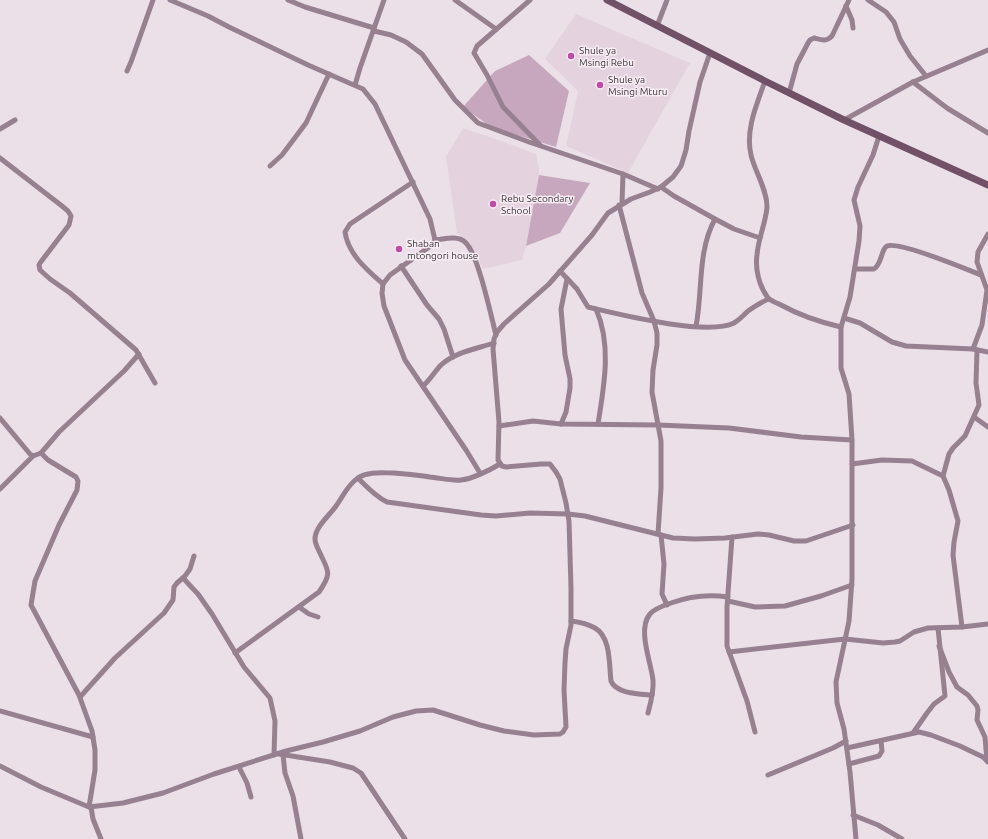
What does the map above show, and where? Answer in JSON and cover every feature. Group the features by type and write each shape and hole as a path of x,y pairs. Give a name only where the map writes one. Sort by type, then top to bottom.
{"main road":[{"path":"607,0 844,120 988,185"}],"street":[{"path":"127,70 153,0"},
{"path":"170,0 208,16 355,85 363,90 375,104 430,219 435,240 432,245 390,275 383,284 382,293 384,306 405,360 480,473"},
{"path":"288,0 305,7 384,32 406,42 422,54 455,100 478,123 659,188 734,229 760,238"},
{"path":"355,85 384,0"},
{"path":"455,0 496,29"},
{"path":"530,0 477,46 474,55 485,70 503,107 541,146"},
{"path":"657,26 667,0"},
{"path":"789,93 796,70 808,43 814,38 823,41 828,40 832,36 849,0"},
{"path":"868,0 876,2 894,22 900,39 910,56 926,76"},
{"path":"846,6 852,20 853,28"},
{"path":"844,120 913,82 988,50"},
{"path":"0,766 41,787 90,807 123,803 163,793 214,774 360,731 393,717 416,711 433,710 474,724 504,731 534,735 560,734 563,732 566,727 564,690 566,649 571,621 570,535 568,514 560,479 550,464 506,467 500,464 498,456 499,426 494,342 496,335 504,324 549,284 592,235 608,213 620,204 659,188 673,177 681,166 686,150 700,82 710,53"},
{"path":"270,166 282,155 306,123 329,74"},
{"path":"765,81 752,120 749,143 751,156 766,196 767,207 757,254 756,268 760,283 769,299 797,314 817,322 841,327"},
{"path":"913,82 947,108 988,133"},
{"path":"0,129 15,120"},
{"path":"856,839 847,748 837,703 836,682 849,621 852,585 853,524 852,440 849,394 841,368 841,327 855,269 860,226 854,200 879,136"},
{"path":"0,158 62,206 71,216 69,224 40,263 40,270 70,293 136,350 155,383"},
{"path":"623,174 620,204 642,292 654,321 657,333 658,345 653,370 652,392 661,441 660,534 664,564 662,594 667,605"},
{"path":"383,284 358,259 346,239 345,232 350,224 412,182"},
{"path":"696,326 699,310 703,258 709,230 715,219"},
{"path":"962,627 953,555 958,521 949,490 943,476 952,448 965,436 979,404 976,383 975,349 984,318 987,290 986,283 977,262 978,252 988,234"},
{"path":"435,240 452,238 465,242 469,247 482,280 496,335"},
{"path":"855,269 874,270 881,262 884,249 892,245 913,249 981,274"},
{"path":"401,266 427,305 439,319 444,329 453,357"},
{"path":"560,271 580,293 588,307 622,316 654,321 696,326 719,326 734,323 757,305 769,299"},
{"path":"561,424 566,412 570,388 570,379 565,355 561,309 567,279"},
{"path":"596,309 603,327 605,351 605,364 598,424"},
{"path":"844,318 860,323 892,342 906,346 975,349 988,352"},
{"path":"423,386 442,364 453,357 494,342"},
{"path":"0,489 33,456 41,453 59,432 124,371 139,354"},
{"path":"974,417 988,426"},
{"path":"0,418 33,456"},
{"path":"499,426 532,421 561,424 658,425 729,428 778,435 852,440"},
{"path":"41,453 48,460 76,477 78,485 35,581 30,605 69,674 80,697 93,737 95,750 95,770 90,807 101,839"},
{"path":"852,464 882,460 912,461 943,476"},
{"path":"235,653 319,592 328,577 327,568 316,546 315,540 317,532 352,483 358,478 365,474 381,473 412,474 462,480 500,464"},
{"path":"358,478 372,492 387,502 481,516 530,513 585,516 673,538 695,539 758,534 794,541 806,541 853,524"},
{"path":"732,537 726,633 729,652 747,701 755,732"},
{"path":"80,697 115,658 164,613 173,600 174,587 190,569 194,556"},
{"path":"183,578 198,594 212,614 244,667 270,698 275,721 278,754 293,796 301,839"},
{"path":"648,713 652,695 653,680 645,644 645,622 650,614 667,605 681,600 703,596 728,599 754,607 785,606 822,596 852,585"},
{"path":"298,607 309,614 318,617"},
{"path":"571,621 591,626 603,635 606,644 611,681 614,686 624,691 652,695"},
{"path":"729,652 845,639 883,643 895,642 900,641 914,632 938,628 988,624"},
{"path":"913,733 930,709 945,696 938,628"},
{"path":"939,646 953,681 957,687 968,695 977,706 977,720 985,737 988,761"},
{"path":"0,711 93,737"},
{"path":"847,748 913,733 924,732 946,740 983,757 988,761"},
{"path":"768,775 833,748 846,741"},
{"path":"849,764 880,756 882,751 881,741"},
{"path":"278,754 330,762 353,768 361,773 406,839"},
{"path":"239,767 247,783 251,797"},
{"path":"853,815 878,825 902,839"}],"shaded area":[{"path":"576,14 690,63 628,173 566,146 578,91 545,59"},
{"path":"529,55 569,91 556,147 491,127 463,107 495,71"},
{"name":"Rebu Secondary School","path":"463,128 536,154 539,175 522,260 483,269 469,241 457,233 446,157"},
{"path":"539,175 590,183 560,233 526,246"}],"place":[{"name":"Shule ya Msingi Rebu","path":"571,56"},
{"name":"Shule ya Msingi Mturu","path":"600,85"},
{"name":"Rebu Secondary School","path":"493,204"},
{"name":"Shaban mtongori house","path":"399,249"}]}
